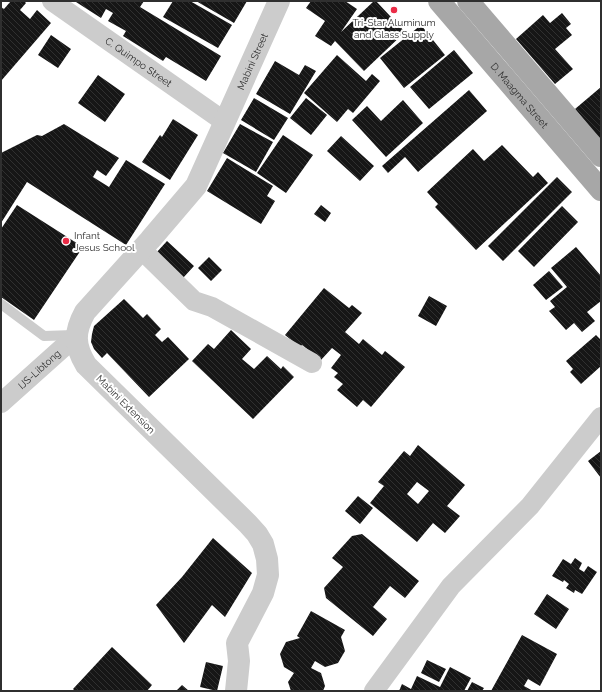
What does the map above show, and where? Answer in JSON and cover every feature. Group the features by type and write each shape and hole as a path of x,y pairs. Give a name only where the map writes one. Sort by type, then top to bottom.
{"main road":[{"name":"D. Maagma Street","path":"439,1 601,190"},
{"path":"468,1 601,156"}],"street":[{"name":"C. Quimpo Street","path":"52,1 225,122"},
{"name":"Mabini Street","path":"225,122 279,1"},
{"name":"Mabini Extension","path":"225,122 196,186 142,250 85,312 79,323 77,343 80,355 86,365 248,524 263,544 267,559 268,575 263,593 237,643 239,661 236,691"},
{"path":"142,250 194,300 212,307 312,363"},
{"name":"IJS-Libtong","path":"1,403 77,334"},
{"path":"374,691 451,586 530,506 601,417"}],"lane":[{"path":"1,304 44,336 77,334"}],"building":[{"path":"11,1 24,1 26,3 20,10 30,19 37,10 51,23 1,81 1,7 4,9"},
{"path":"144,1 140,7 221,56 206,81 166,57 163,61 123,36 126,31 108,21 113,13 106,9 101,18 76,2"},
{"path":"173,1 190,1 232,25 218,48 163,17"},
{"path":"196,1 247,1 234,23"},
{"path":"311,1 345,1 357,9 341,32 374,1 376,1 405,32 364,71 335,41 331,46 315,36 325,21 306,8"},
{"path":"562,13 571,24 566,28 572,35 555,49 573,69 555,84 516,39 543,15 550,23"},
{"path":"421,25 445,55 404,88 380,58"},
{"path":"51,35 71,49 58,68 38,55"},
{"path":"454,50 473,73 429,109 410,87"},
{"path":"337,55 366,81 372,74 380,81 353,113 348,109 337,122 304,93"},
{"path":"275,61 299,75 305,65 316,71 290,114 256,94"},
{"path":"98,75 125,94 105,122 78,103"},
{"path":"601,87 601,141 575,109"},
{"path":"469,90 487,111 418,172 405,157 388,173 382,166"},
{"path":"254,98 288,118 274,140 241,120"},
{"path":"306,98 327,115 311,135 290,118"},
{"path":"403,100 423,123 386,157 352,120 367,106 381,121"},
{"path":"173,119 198,135 170,180 142,162 160,135 162,137"},
{"path":"64,124 119,158 106,176 97,170 93,177 109,187 126,160 165,184 126,245 27,182 1,223 1,153 37,135 42,136"},
{"path":"240,124 273,142 256,172 223,153"},
{"path":"283,135 313,155 286,193 257,173"},
{"path":"341,136 374,166 360,181 327,151"},
{"path":"502,145 533,177 538,172 548,183 476,250 435,207 438,204 427,192 473,149 484,161"},
{"path":"227,158 273,186 267,196 275,201 261,224 207,191"},
{"path":"557,177 572,192 503,261 488,246"},
{"path":"17,205 83,247 34,320 1,297 1,229"},
{"path":"321,205 331,213 325,222 314,214"},
{"path":"562,206 578,222 534,267 518,251"},
{"path":"167,241 194,266 183,278 156,253"},
{"path":"576,247 601,276 601,301 587,312 595,321 582,332 574,323 566,330 549,311 555,307 550,301 567,287 551,268"},
{"path":"209,257 222,270 211,281 198,268"},
{"path":"549,271 563,287 546,300 533,285"},
{"path":"324,288 349,308 352,305 362,313 345,332 359,344 363,339 382,355 385,351 405,367 371,407 363,400 357,407 337,390 343,384 334,377 338,373 331,368 341,355 332,348 321,360 302,345 300,347 285,335"},
{"path":"429,296 447,306 436,326 418,316"},
{"path":"124,299 143,318 147,314 161,329 155,335 162,342 168,337 189,359 149,397 107,353 102,358 94,349 91,342 94,326"},
{"path":"231,330 251,349 242,359 254,369 267,356 281,369 283,366 294,377 253,419 192,361 208,344 214,349"},
{"path":"596,335 601,340 601,366 581,384 570,372 573,369 566,361"},
{"path":"418,445 465,485 447,506 460,516 445,533 433,523 417,542 370,503 384,486 378,482 404,451 410,456","holes":["417,482 429,491 418,504 407,494"]},
{"path":"601,451 601,478 588,461"},
{"path":"358,496 373,508 360,524 345,511"},
{"path":"362,534 419,581 405,598 390,586 373,607 387,619 373,636 326,598 324,588 343,567 332,558 352,536"},
{"path":"213,538 252,573 225,617 212,605 184,643 156,605 182,577"},
{"path":"575,558 582,563 579,569 584,572 588,566 597,572 582,594 575,590 574,593 566,588 569,584 564,580 563,582 552,576 563,559 571,564"},
{"path":"547,594 569,609 556,629 534,614"},
{"path":"311,611 345,630 341,637 345,651 338,663 325,667 315,661 311,668 321,673 325,686 323,691 291,691 288,682 294,673 284,667 280,654 286,642 300,638 297,636"},
{"path":"522,635 557,654 540,686 528,679 524,686 533,691 491,691"},
{"path":"112,647 152,685 147,691 75,691 73,689"},
{"path":"427,660 446,669 439,682 421,673"},
{"path":"206,662 223,666 217,691 200,687"},
{"path":"450,667 471,678 464,691 399,691 402,684 411,689 417,676 440,687"},
{"path":"472,682 484,688 482,691 467,691"},
{"path":"182,685 189,691 176,691"}],"place":[{"name":"Tri-Star Aluminum and Glass Supply","path":"394,10"},
{"name":"Infant Jesus School","path":"66,241"}]}
